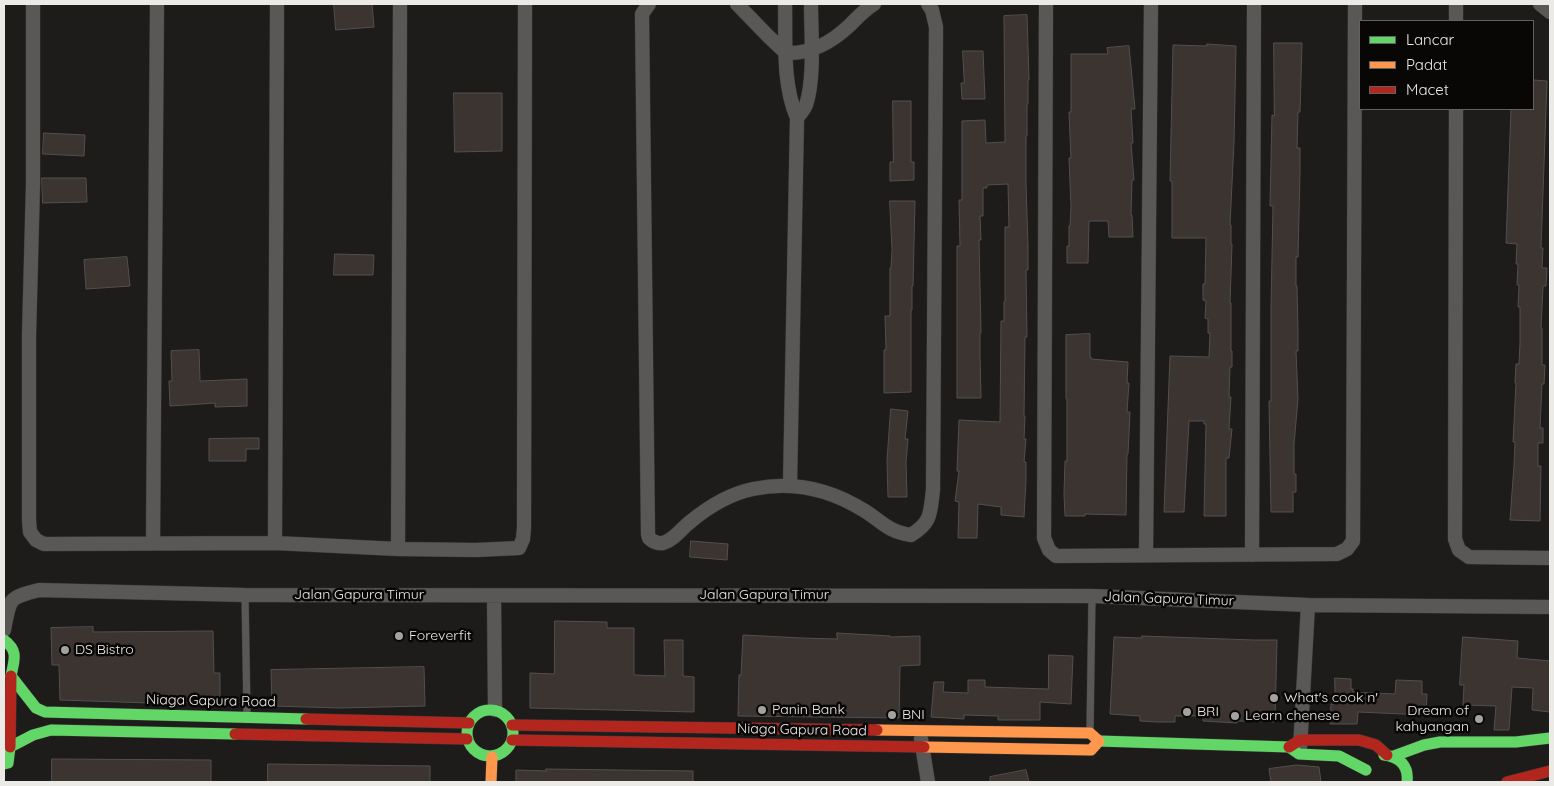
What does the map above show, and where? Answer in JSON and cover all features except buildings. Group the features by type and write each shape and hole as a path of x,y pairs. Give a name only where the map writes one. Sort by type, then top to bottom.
{"street":[{"path":"33,4 33,184 29,346 30,532 36,540 44,544 276,543 398,549 515,549 519,548 523,539 525,4"},
{"path":"152,543 157,4"},
{"path":"276,543 277,4"},
{"path":"398,549 400,4"},
{"path":"649,4 642,14 649,538 657,543 668,540 708,508 729,496 752,489 790,484 838,496 868,513 887,528 901,534 911,535 922,528 928,520 933,490 936,27 932,10 928,4"},
{"path":"737,4 786,53 812,50 837,37 863,11 874,4"},
{"path":"785,4 786,77 797,118 790,484"},
{"path":"797,118 806,105 810,82 812,50 811,4"},
{"path":"1046,4 1044,538 1049,550 1056,556 1337,554 1347,548 1353,541 1355,4"},
{"path":"1146,555 1150,4"},
{"path":"1252,554 1254,4"},
{"path":"1456,4 1456,20"},
{"path":"1540,4 1550,12"},
{"path":"1456,110 1455,539 1459,550 1469,557 1550,558"},
{"name":"Jalan Gapura Timur","path":"4,630 8,607 12,599 19,595 39,590 245,595 1092,596 1308,605 1550,607"},
{"path":"494,596 494,710"},
{"path":"1296,747 1308,605"},
{"path":"4,640 12,645 15,652 11,676 10,747 5,767"},
{"name":"Niaga Gapura Road","path":"11,676 36,708 45,712 469,723"},
{"path":"494,710 502,713 512,725 512,740 504,752 492,757 484,756 476,752 467,739 469,723 479,712 494,710"},
{"name":"Niaga Gapura Road","path":"512,725 1090,733"},
{"path":"10,747 35,734 57,729 467,739"},
{"path":"920,732 928,782"},
{"path":"1090,733 1095,746"},
{"path":"1296,747 1340,756 1366,776 1368,765 1376,757 1391,756 1424,745 1440,742 1516,742 1550,738"},
{"name":"Niaga Gapura Road","path":"512,740 921,746 1296,747"},
{"path":"1296,747 1359,740 1367,741 1404,764 1408,777 1407,782"},
{"path":"491,782 492,757"},
{"path":"1507,782 1550,770"}],"lane":[{"path":"245,595 247,717"},
{"path":"1090,733 1092,596"}],"traffic: fast":[{"path":"4,640 14,652 11,676 36,708 45,712 306,719"},
{"path":"485,710 495,710 509,720 513,733 509,746 503,752 495,756 485,756 471,746 467,738 467,728 477,714 485,710"},
{"path":"4,764 8,763 10,747 33,735 51,730 235,734"},
{"path":"1394,756 1424,745 1440,742 1516,742 1550,738"},
{"path":"1099,741 1289,747 1299,754 1339,756 1366,770"},
{"path":"1384,755 1395,758 1402,763 1405,767 1407,782"}],"traffic: slow":[{"path":"877,730 1090,733 1099,741 1091,750 924,747"},
{"path":"491,782 492,757"}],"traffic: jam":[{"path":"10,747 11,676"},
{"path":"306,719 469,723"},
{"path":"512,725 877,730"},
{"path":"235,734 467,739"},
{"path":"512,740 924,747"},
{"path":"1289,747 1300,740 1359,740 1376,745 1387,755"},
{"path":"1507,782 1550,771"}],"place":[{"name":"Foreverfit","path":"399,636"},
{"name":"DS Bistro","path":"65,650"},
{"name":"What's cook n'","path":"1274,698"},
{"name":"Panin Bank","path":"762,710"},
{"name":"BRI","path":"1187,712"},
{"name":"BNI","path":"892,715"},
{"name":"Learn chenese","path":"1235,716"},
{"name":"Dream of kahyangan","path":"1479,719"}]}
